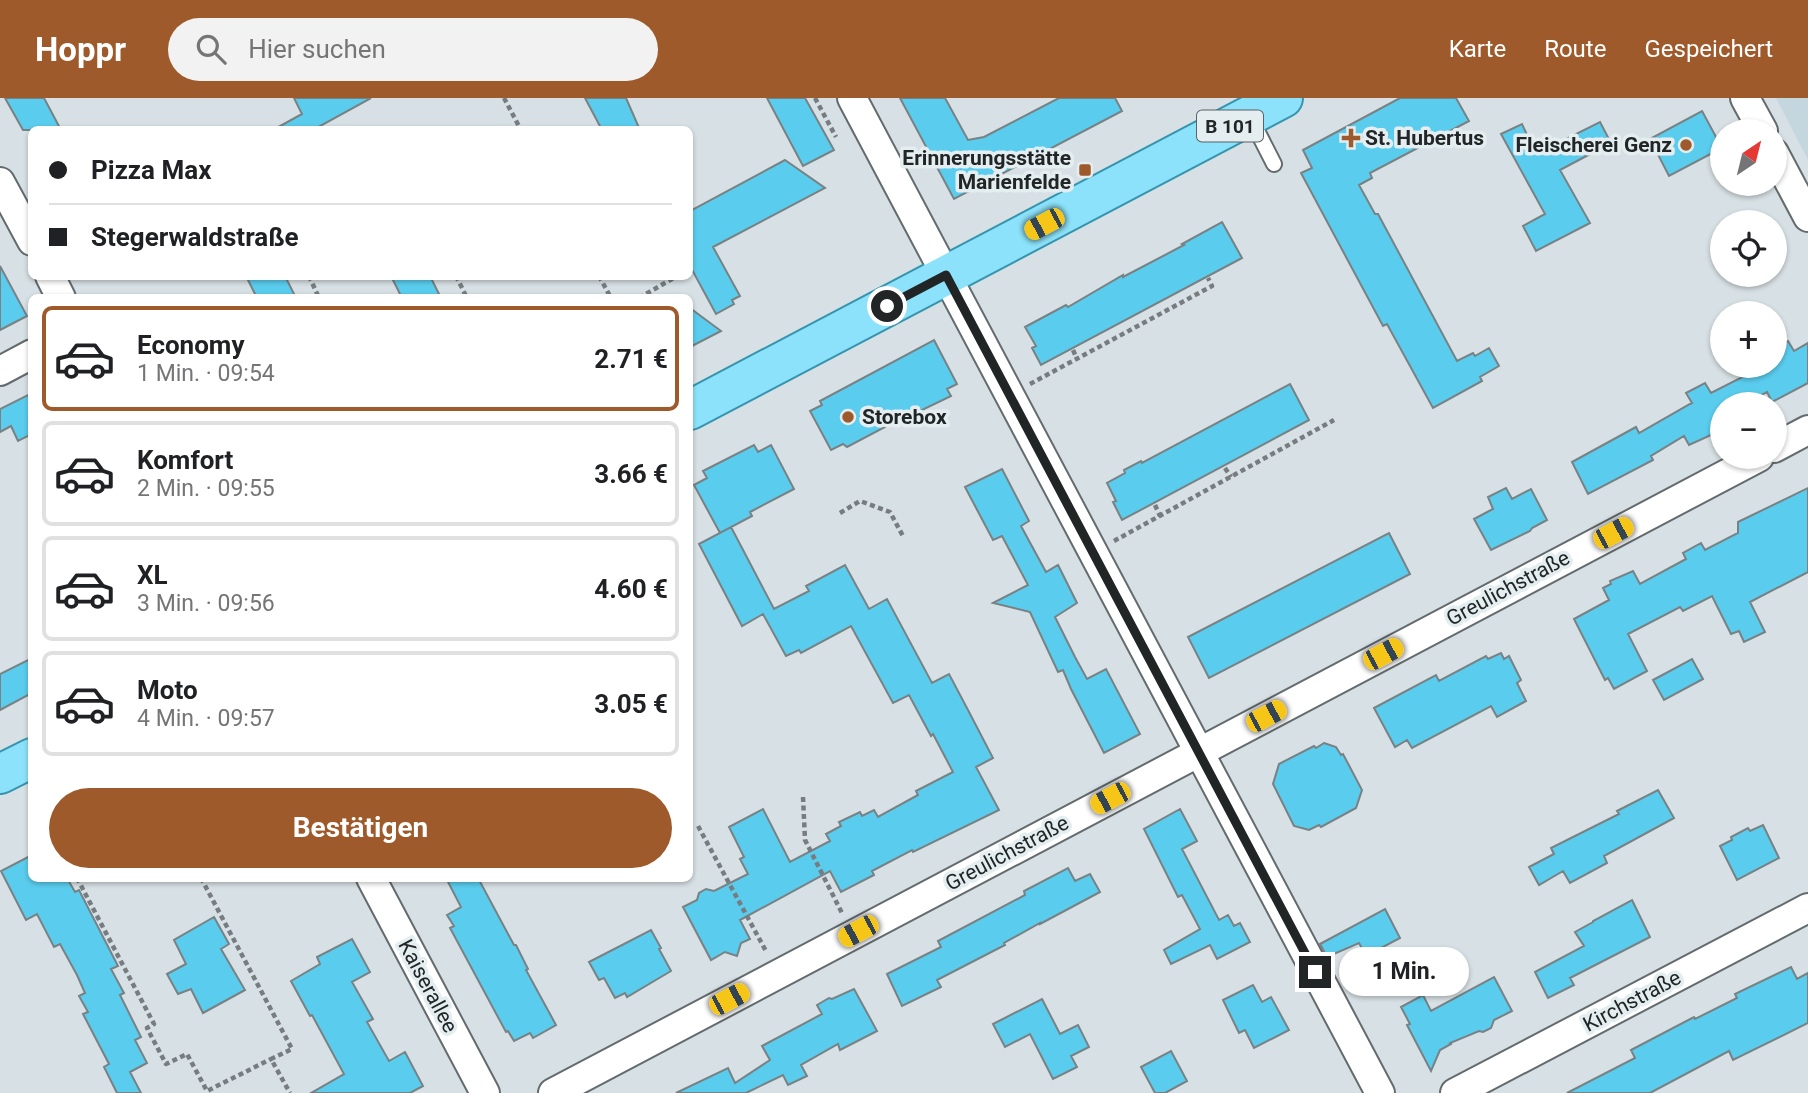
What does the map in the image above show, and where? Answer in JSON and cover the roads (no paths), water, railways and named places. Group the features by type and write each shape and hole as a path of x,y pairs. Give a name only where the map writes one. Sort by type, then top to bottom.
{"main road":[{"name":"B 101","path":"693,408 1283,98"},
{"path":"0,774 28,760"}],"street":[{"path":"852,98 1380,1093"},
{"path":"1745,98 1756,119"},
{"path":"1787,177 1808,217"},
{"path":"0,182 28,234"},
{"path":"0,371 28,356"},
{"path":"1787,441 1808,430"},
{"name":"Greulichstraße","path":"553,1093 1736,469"},
{"name":"Kaiserallee","path":"373,882 485,1093"},
{"name":"Kirchstraße","path":"1455,1093 1808,908"}],"lane":[{"path":"1249,116 1274,164"}],"place":[{"name":"St. Hubertus","path":"1351,138"},
{"name":"Fleischerei Genz","path":"1686,145"},
{"name":"Erinnerungsstätte Marienfelde","path":"1085,170"},
{"name":"Storebox","path":"848,417"}]}
